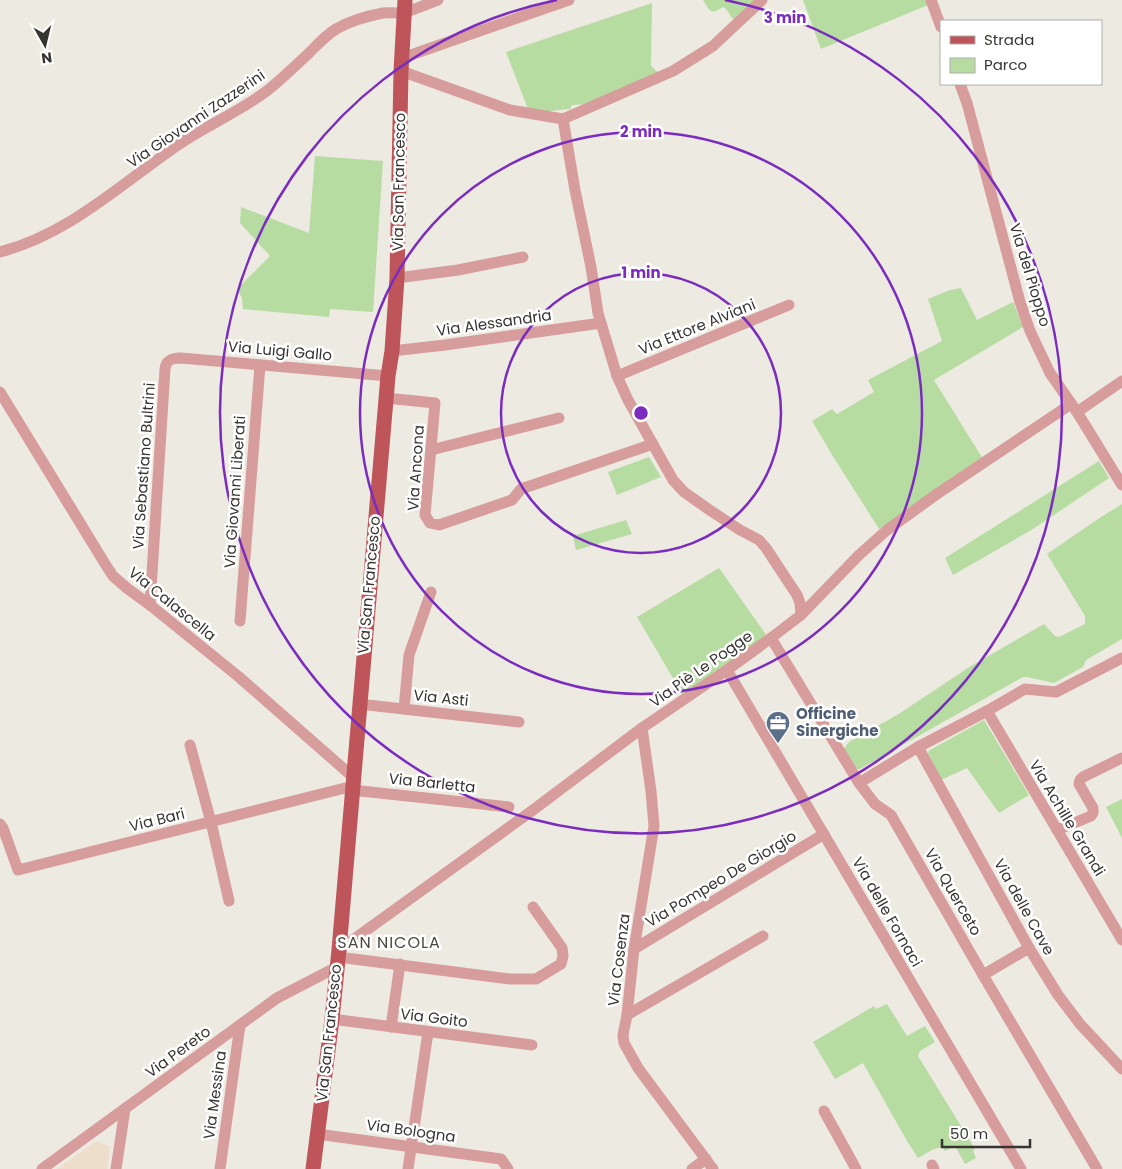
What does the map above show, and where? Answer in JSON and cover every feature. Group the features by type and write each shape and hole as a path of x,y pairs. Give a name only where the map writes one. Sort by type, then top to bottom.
{"main road":[{"name":"Via San Francesco","path":"313,1169 338,958 386,398 392,351 397,278 404,6"}],"street":[{"name":"Via Giovanni Zazzerini","path":"0,252 47,234 70,221 97,204 180,143 246,106 285,75 324,38 338,28 356,20 404,6 438,0"},
{"path":"402,64 569,0"},
{"path":"402,64 510,110 563,119 658,78 689,61 714,46 762,0"},
{"path":"931,0 940,24"},
{"name":"Via del Pioppo","path":"960,85 1020,302 1030,331 1050,373 1122,485"},
{"path":"563,119 601,323 617,376 628,400 673,480 684,492 740,530 759,540 797,595 801,615"},
{"path":"397,278 458,270 523,258"},
{"name":"Via Ettore Alviani","path":"617,376 789,305"},
{"name":"Via Alessandria","path":"392,351 601,323"},
{"name":"Via Luigi Gallo","path":"169,360 181,358 388,376"},
{"name":"Via Sebastiano Bultrini","path":"150,605 165,366 169,360"},
{"name":"Via Giovanni Liberati","path":"240,621 260,365"},
{"name":"Via Piè Le Pogge","path":"338,958 642,728 727,670 801,615 858,555 887,530 937,494 1074,408 1122,381"},
{"name":"Via Calascella","path":"0,392 113,576 239,677 353,783"},
{"name":"Via Ancona","path":"386,398 435,403 425,515 430,523 439,525 512,500 521,489 653,444"},
{"path":"431,450 559,418"},
{"path":"404,709 409,655 431,592"},
{"name":"Via Querceto","path":"771,638 859,782 875,804 891,815 1097,1169"},
{"path":"859,782 918,747 1025,689 1056,692 1122,658"},
{"name":"Via delle Fornaci","path":"727,670 1021,1169"},
{"name":"Via Asti","path":"359,704 519,722"},
{"name":"Via Achille Grandi","path":"987,711 1122,940"},
{"name":"Via Cosenza","path":"642,728 654,826 634,949 623,1036 624,1044 638,1068 713,1169"},
{"path":"190,746 211,822 229,901"},
{"name":"Via delle Cave","path":"918,747 1029,948 1063,1002 1080,1024 1122,1069"},
{"path":"1057,830 1091,816 1093,813 1093,808 1079,784 1080,780 1122,758"},
{"name":"Via Barletta","path":"353,783 509,807"},
{"name":"Via Bari","path":"0,824 18,870 346,788 353,783"},
{"name":"Via Pompeo De Giorgio","path":"634,949 824,834"},
{"path":"338,958 400,964 510,979 536,979 561,964 563,956 562,948 533,907"},
{"path":"627,1016 763,936"},
{"path":"984,975 1029,948"},
{"name":"Via Pereto","path":"42,1169 277,998 338,958"},
{"path":"391,1027 400,964"},
{"name":"Via Goito","path":"332,1019 532,1045"},
{"name":"Via Messina","path":"220,1169 240,1025"},
{"path":"408,1169 428,1032"},
{"path":"116,1169 125,1109"},
{"path":"824,1111 856,1169"},
{"name":"Via Bologna","path":"317,1134 501,1159 508,1169"},
{"path":"692,1169 706,1159"}],"shaded area":[{"path":"96,1141 110,1147 107,1169 57,1169"}],"green space":[{"path":"703,0 756,0 735,22 726,9 723,7 713,12"},
{"path":"803,0 926,0 928,5 821,49"},
{"path":"652,3 651,66 660,74 589,104 572,105 570,109 541,112 528,109 506,52"},
{"path":"315,156 383,161 373,312 330,309 329,317 243,309 242,298 237,289 270,256 240,223 241,207 309,233"},
{"path":"961,288 977,320 1013,302 1023,327 934,380 983,459 879,529 812,421 832,409 837,414 874,392 868,380 942,341 928,299 950,290"},
{"path":"649,457 661,477 617,495 608,472"},
{"path":"1099,461 1109,478 1033,529 953,575 945,558"},
{"path":"1122,504 1122,639 1086,660 1083,667 1054,683 1023,677 857,769 844,749 849,742 897,715 971,666 1044,624 1055,636 1059,637 1085,624 1085,616 1047,554"},
{"path":"626,520 632,534 576,550 573,536"},
{"path":"719,568 767,636 683,695 637,617"},
{"path":"984,720 1029,795 999,813 967,768 941,780 928,752"},
{"path":"1122,799 1122,838 1106,807"},
{"path":"887,1004 907,1036 925,1026 935,1042 920,1051 918,1056 975,1149 973,1151 976,1158 965,1164 955,1146 945,1151 942,1147 932,1150 918,1158 863,1063 835,1079 813,1042 874,1006 876,1009"}],"place":[{"name":"Officine Sinergiche","path":"778,744"}],"district":[{"name":"SAN NICOLA","path":"389,942"}]}
